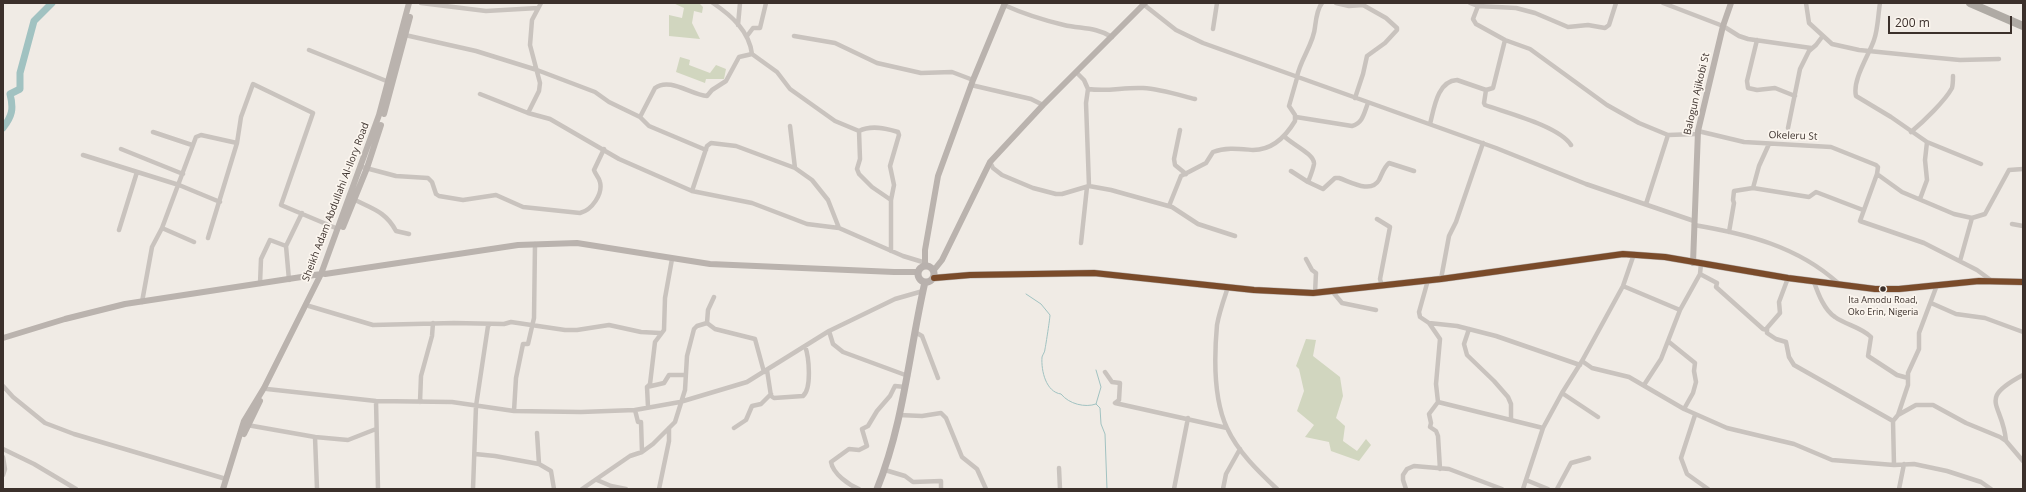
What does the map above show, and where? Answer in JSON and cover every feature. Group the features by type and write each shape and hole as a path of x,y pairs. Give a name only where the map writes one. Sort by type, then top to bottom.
{"highway":[{"path":"1970,3 2023,26"},
{"path":"1980,3 2023,22"}],"main road":[{"path":"925,282 918,277 918,272 926,264 934,273 956,275 1094,273 1228,287 1316,293 1441,279 1611,254 1634,254 1814,282 1875,289 1992,281 2023,282"},
{"path":"925,282 932,280 934,273"},
{"path":"877,489 885,470 899,415 908,376 925,282"}],"street":[{"name":"Sheikh Adam Abdullahi Al-Ilory Road","path":"227,489 231,468 244,421 274,372 309,306 355,200 389,82 409,3"},
{"name":"Sheikh Adam Abdullahi Al-Ilory Road","path":"223,489 247,426 267,390 274,372 323,274 338,229 364,167 391,91 413,3"},
{"path":"421,3 486,11 539,5"},
{"path":"713,3 738,25 747,36 752,54 777,72 790,89 835,121 859,131 865,128 882,128 898,132 900,135 890,168 894,185 891,200 891,251"},
{"path":"738,25 740,3"},
{"path":"747,36 753,28 760,28 766,3"},
{"path":"1213,29 1217,3"},
{"path":"1169,206 1179,179 1206,163 1213,152 1238,148 1255,150 1266,148 1284,136 1296,121 1296,117 1289,106 1299,65 1316,28 1316,17 1322,3"},
{"path":"1336,3 1349,6 1363,5 1386,18 1397,28 1397,30 1385,43 1367,56 1355,98"},
{"path":"1470,3 1478,6 1486,4 1506,6 1535,13 1568,27 1588,25 1605,28 1609,25 1616,3"},
{"path":"1663,3 1676,5 1723,26 1739,36 1811,48"},
{"name":"Balogun Ajikobi St","path":"1693,263 1697,132 1723,26 1731,3"},
{"path":"1806,3 1809,23 1832,44 1868,51 1960,60 1999,59"},
{"path":"1880,3 1874,40 1868,51 1856,90 1856,96 1891,117 1927,142 1982,164"},
{"path":"480,94 528,113 550,119 604,149 618,159 692,191 752,203 807,224 839,228 891,251 926,264 925,250 938,176 972,82 1005,4 1036,18 1066,25 1090,27 1112,36"},
{"path":"934,273 942,260 990,162 1043,105 1077,73 1144,4 1176,30 1203,43 1483,143 1552,172 1646,204 1694,223 1791,250 1816,265 1840,285"},
{"path":"528,113 539,91 540,83 532,58 530,33 532,20 539,5"},
{"path":"1478,6 1473,19 1476,24 1505,40 1530,49 1607,105 1639,123 1668,135 1646,204"},
{"path":"405,34 476,51 537,70 595,92 609,102 640,117 649,126 706,150"},
{"path":"794,36 835,42 877,63 921,73 952,72 972,82 1043,105"},
{"path":"1788,128 1800,69 1811,48 1816,45 1822,36"},
{"path":"1430,124 1441,90 1452,81 1457,80 1486,90 1493,88 1505,40"},
{"path":"1757,40 1747,81 1748,88 1757,90 1775,88 1795,96"},
{"path":"309,50 389,82"},
{"path":"640,117 658,85 669,84 700,96 706,96 726,81 739,57 752,54"},
{"path":"1077,73 1084,80 1088,89 1086,103 1088,187 1081,243"},
{"path":"1911,132 1922,123 1949,92 1953,85 1953,76"},
{"path":"208,238 237,144 241,117 253,84 313,113 281,205 338,229"},
{"path":"1088,89 1104,91 1122,88 1144,88 1195,100"},
{"path":"1486,90 1485,105 1537,123 1564,137 1572,145"},
{"path":"1296,117 1352,126 1358,124 1362,120 1368,103"},
{"path":"790,126 795,168"},
{"path":"1180,130 1174,159 1175,165 1186,174"},
{"path":"859,131 861,148 857,169 859,174 891,200"},
{"path":"153,132 192,145"},
{"name":"Okeleru St","path":"1668,135 1697,132 1738,141 1823,146 1839,149 1876,165 1878,167 1877,174"},
{"path":"142,302 152,247 162,228 183,174 192,145 198,135 237,144"},
{"path":"1284,136 1290,143 1313,158 1314,163 1308,182"},
{"path":"1920,199 1927,180 1925,160 1927,142"},
{"path":"692,191 706,150 711,143 724,144 758,153 795,168 812,180 828,200 839,228"},
{"path":"1441,279 1449,236 1456,222 1483,143"},
{"path":"1753,188 1759,166 1769,144"},
{"path":"121,149 183,174"},
{"path":"364,167 396,176 428,178 432,182 436,194 439,196 464,200 496,195 523,207 580,213 588,210 600,193 600,180 594,170 604,149"},
{"path":"83,155 178,185 220,202"},
{"path":"990,162 997,171 1033,188 1056,194 1088,187 1111,190 1169,206 1198,224 1235,236"},
{"path":"1290,171 1323,189 1335,178 1366,187 1372,187 1376,185 1389,163 1414,171"},
{"path":"1992,281 1985,274 1960,261 1906,236 1861,222 1860,219 1877,174 1902,192 1954,214 1972,218 1985,214 2008,170 2023,169"},
{"path":"120,230 137,172"},
{"path":"1729,232 1734,203 1734,191 1753,188 1809,197 1816,192 1863,210"},
{"path":"355,200 382,213 390,220 396,231 409,234"},
{"path":"290,280 286,246 302,213"},
{"path":"1960,261 1972,218"},
{"path":"1377,219 1390,227 1380,279 1382,286"},
{"path":"2012,224 2023,226"},
{"path":"162,228 194,242"},
{"path":"260,284 261,259 270,240 286,246"},
{"path":"3,338 65,319 142,302 518,245 577,243 617,248 672,259 710,264 918,272"},
{"path":"514,410 516,378 523,344 528,344 533,324 535,244"},
{"path":"1523,489 1543,428 1562,393 1581,363 1623,286 1634,254"},
{"path":"648,407 647,387 650,384 656,342 664,330 665,298 672,259"},
{"path":"1306,259 1312,270 1316,272 1316,293"},
{"path":"1644,385 1658,366 1669,342 1680,310 1700,274 1701,264"},
{"path":"1700,274 1717,283 1716,287 1763,329 1767,330 1771,336 1786,342 1789,357 1794,365 1893,422"},
{"path":"1767,330 1780,313 1779,302 1788,278"},
{"path":"1428,280 1419,312 1420,317 1429,323 1440,339 1436,384 1438,402 1429,414 1431,423 1430,427 1436,431 1438,436 1440,469"},
{"path":"1814,282 1820,299 1834,317 1866,332 1871,337 1868,356 1897,375 1908,378"},
{"path":"1894,465 1893,422 1898,415 1908,373 1918,349 1919,333 1937,285"},
{"path":"1623,286 1680,310"},
{"path":"1228,287 1218,324 1216,356 1218,402 1227,428 1240,449 1261,474 1277,489"},
{"path":"267,390 376,401 452,402 514,410 581,412 635,410 680,402 733,386 765,371 829,331 895,299 923,291"},
{"path":"1332,291 1342,303 1376,310"},
{"path":"707,323 708,310 714,297"},
{"path":"1931,303 1956,314 1985,318 2023,332"},
{"path":"309,306 373,325 433,323 504,324 511,322 577,330 609,325 641,332 660,334"},
{"path":"420,402 421,376 432,336 433,323"},
{"path":"707,323 715,329 756,339 771,394 774,398 803,396 806,394 809,361 805,346"},
{"path":"582,489 630,456 642,452 653,444 675,422 685,390 687,356 694,329 697,326 707,323"},
{"path":"1429,323 1451,325 1496,336 1581,363 1592,368 1617,373 1644,385 1695,415 1727,428 1794,444 1832,460 1894,465 1914,464 1966,476 1981,482 1991,489"},
{"path":"473,489 476,406 484,345 488,326 490,324"},
{"path":"1469,329 1464,344 1467,355 1508,397 1511,404 1511,419"},
{"path":"829,331 833,344 843,352 908,376"},
{"path":"915,332 922,336 938,378"},
{"path":"1669,342 1695,363 1694,370 1696,382 1693,393 1684,409"},
{"path":"1105,372 1112,382 1120,383 1119,400 1115,403 1188,418 1227,428"},
{"path":"647,387 664,383 669,375 685,375"},
{"path":"2006,441 2004,426 1995,401 1996,394 2002,388 2023,375"},
{"path":"3,386 16,400 45,423 74,434 226,479"},
{"path":"859,489 850,485 831,464 849,449 859,450 867,446 862,429 868,426 877,411 890,396 895,386 905,387"},
{"path":"1562,393 1598,417"},
{"path":"734,428 746,420 752,406 761,404 771,394"},
{"path":"376,401 378,489"},
{"path":"1438,402 1543,428"},
{"path":"1898,415 1916,405 1933,405 1966,423 2000,437 2006,441 2022,459"},
{"path":"635,410 638,422 641,422 642,452"},
{"path":"899,415 922,416 941,413 946,418 962,457 977,469 986,489"},
{"path":"1695,415 1681,458 1687,474 1708,489"},
{"path":"1174,489 1188,418"},
{"path":"247,426 315,437 348,440 376,429"},
{"path":"659,489 669,441 669,428"},
{"path":"537,433 539,464"},
{"path":"315,437 317,489"},
{"path":"1223,489 1226,474 1240,449"},
{"path":"3,475 5,468 3,456 5,450 76,489"},
{"path":"475,454 539,464 551,471 554,489"},
{"path":"1557,489 1571,463 1589,458"},
{"path":"1899,489 1904,464"},
{"path":"1406,489 1403,475 1410,467 1448,469 1502,489"},
{"path":"1059,468 1060,489"},
{"path":"885,470 905,476 915,482 941,481 941,489"},
{"path":"597,480 612,486 626,489"},
{"path":"1526,480 1548,489"}],"green space":[{"path":"673,3 699,3 703,7 702,13 694,11 692,23 700,39 669,36 669,15 682,18 684,8"},
{"path":"680,57 690,60 689,65 710,73 716,65 726,69 724,79 706,79 705,83 676,72"},
{"path":"1306,339 1316,340 1313,356 1340,377 1343,396 1336,418 1345,426 1343,441 1357,451 1366,439 1371,445 1359,461 1331,451 1329,442 1305,437 1314,425 1297,411 1304,391 1299,369 1296,366"}],"waterway":[{"path":"3,128 8,120 12,108 10,94 20,89 20,73 34,21 52,3"},
{"path":"1026,294 1041,304 1050,315 1045,350 1042,357 1042,368 1048,385 1073,403 1087,406 1096,404"},
{"path":"1096,370 1101,387 1096,404 1100,408 1101,424 1105,434 1107,489"}],"transit line":[{"path":"934,278 970,275 1094,273 1254,290 1313,293 1441,279 1623,254 1665,257 1788,278 1875,289 1899,289 1979,281 2023,282"}],"place":[{"name":"Ita Amodu Road, Oko Erin, Nigeria","path":"1883,289"}]}
